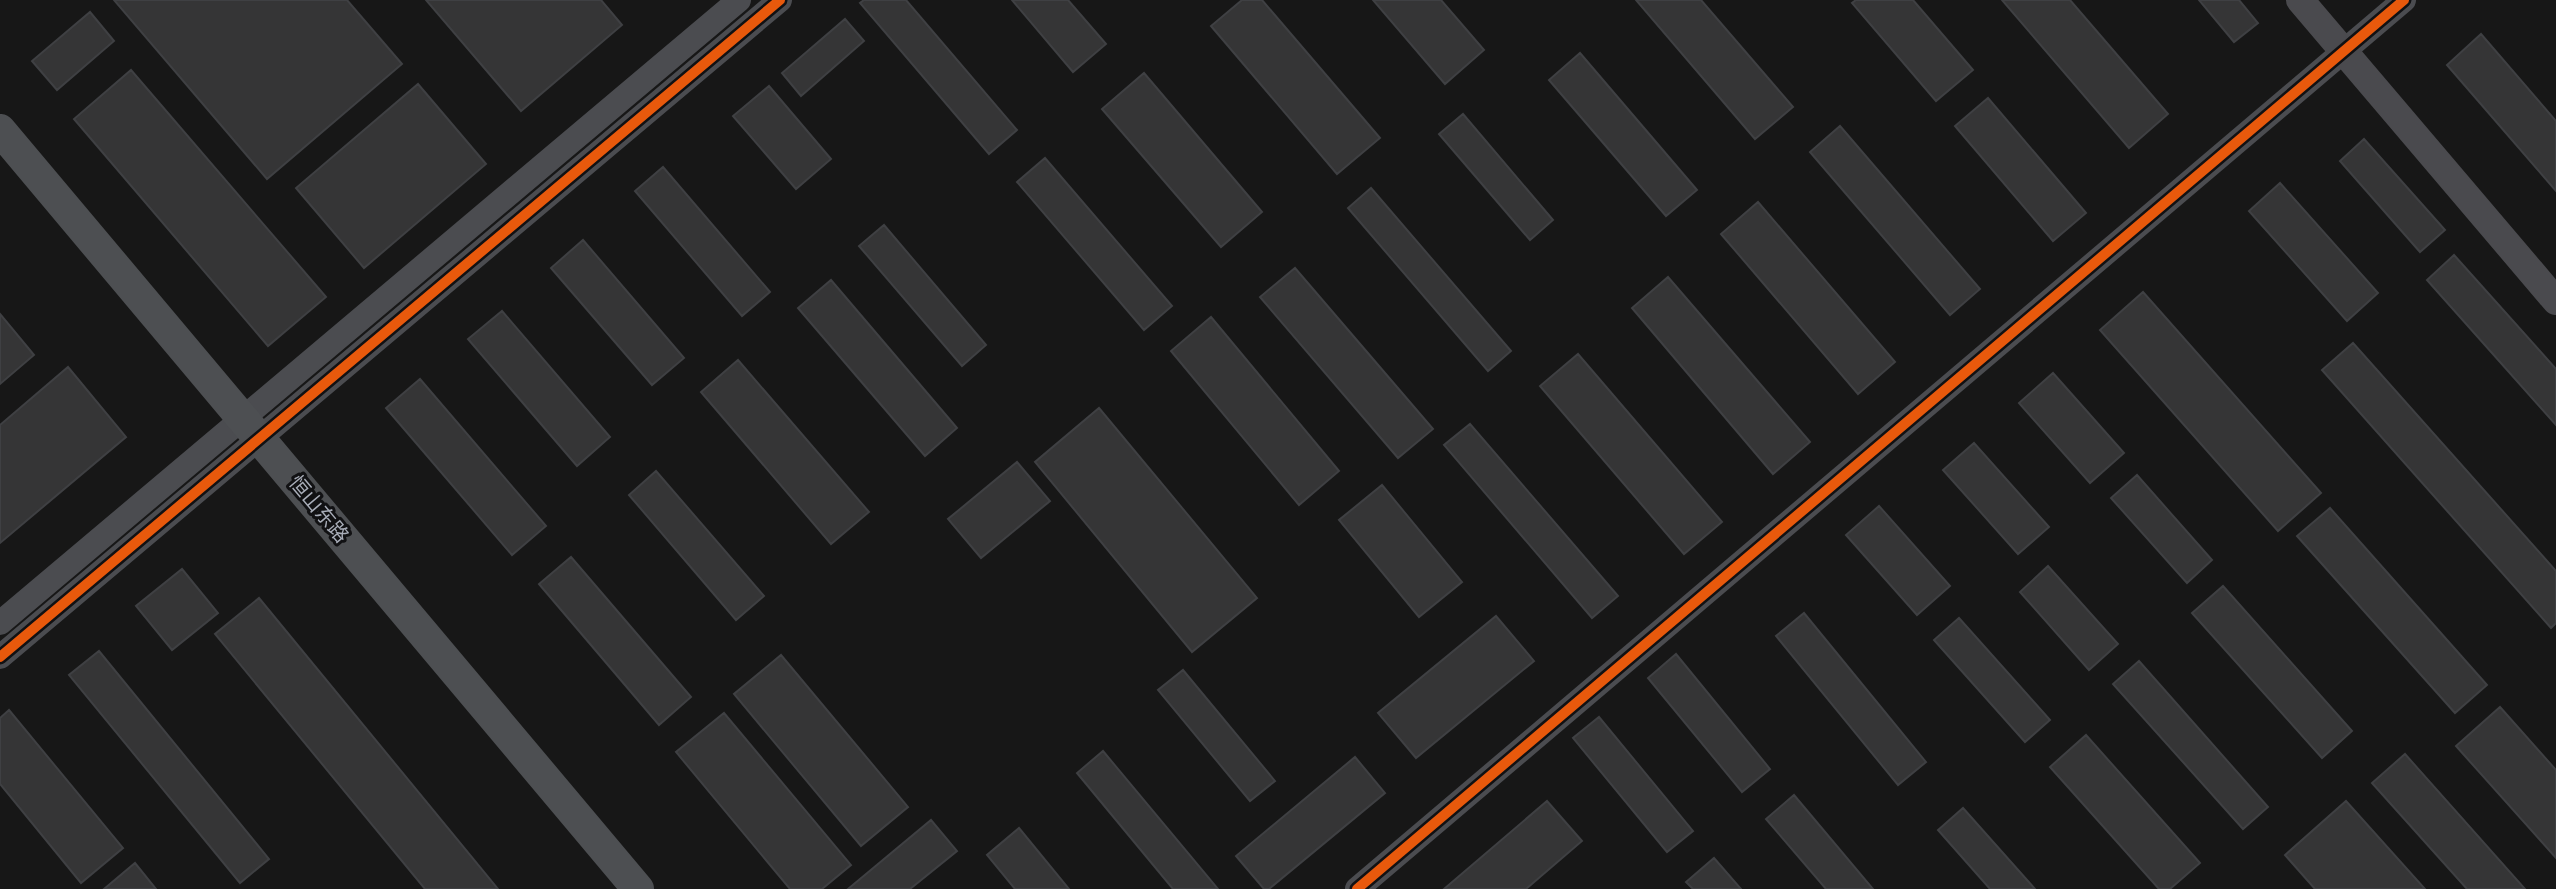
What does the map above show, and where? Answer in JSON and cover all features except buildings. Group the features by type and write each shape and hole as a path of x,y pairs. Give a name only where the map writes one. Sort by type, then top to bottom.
{"main road":[{"path":"2300,0 2350,45 2556,273"},
{"path":"2324,0 2350,45 2556,301"},
{"name":"恒山东路","path":"0,130 617,889"},
{"name":"恒山东路","path":"0,157 247,435 638,889"}],"street":[{"path":"0,657 739,0"},
{"path":"0,623 247,435 780,0"},
{"path":"1357,889 2404,0"}],"cycle path":[{"path":"0,657 780,0"},
{"path":"1357,889 2404,0"}]}
